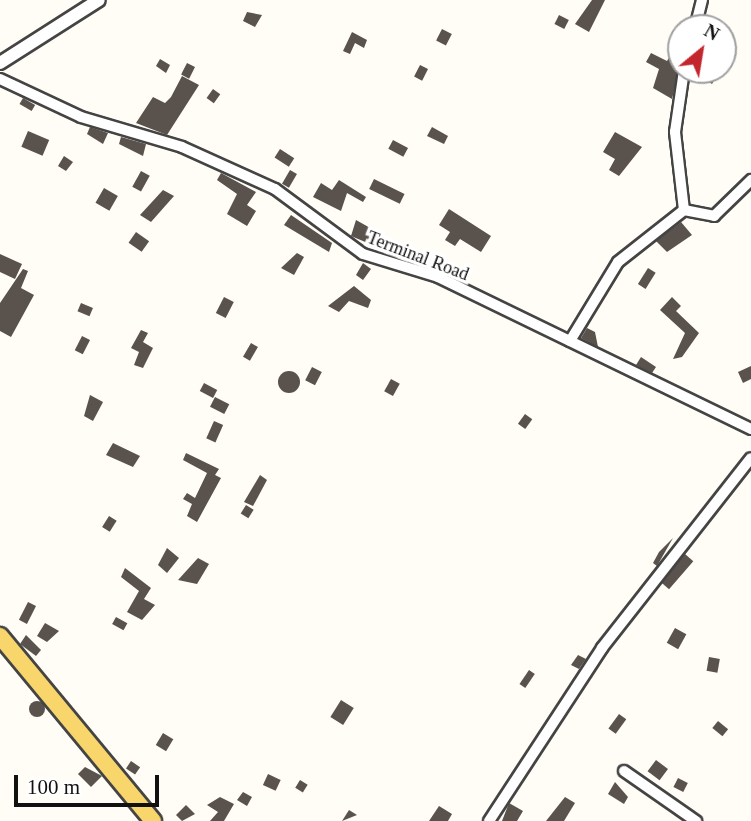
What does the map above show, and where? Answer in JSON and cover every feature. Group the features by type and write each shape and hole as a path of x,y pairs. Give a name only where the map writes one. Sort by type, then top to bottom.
{"main road":[{"path":"0,635 153,821"}],"street":[{"path":"0,63 99,0"},
{"name":"Terminal Road","path":"0,79 81,117 217,163 275,189 363,254 438,277 751,429"},
{"path":"682,84 675,131 684,209"},
{"path":"684,209 704,219 713,216 751,180"},
{"path":"570,341 618,262 684,209"},
{"path":"489,821 602,648 751,458"},
{"path":"624,771 696,821"}],"building":[{"path":"592,0 605,0 589,32 575,24"},
{"path":"247,12 262,15 255,27 243,21"},
{"path":"559,15 569,20 564,29 554,24"},
{"path":"442,29 452,34 446,46 436,41"},
{"path":"352,32 367,40 364,48 355,43 350,54 343,51"},
{"path":"651,53 667,61 667,84 676,84 672,99 653,88 659,69 646,62"},
{"path":"160,59 170,65 166,73 156,66"},
{"path":"187,63 195,67 189,79 181,75"},
{"path":"420,65 428,69 422,81 414,77"},
{"path":"182,76 199,85 167,135 136,123 153,97 165,103 171,97"},
{"path":"213,89 220,94 214,103 207,98"},
{"path":"23,98 35,105 32,111 20,104"},
{"path":"90,127 108,133 103,144 87,134"},
{"path":"432,127 448,136 444,144 427,136"},
{"path":"28,131 49,140 43,156 21,147"},
{"path":"615,132 642,147 619,176 609,170 615,159 603,152"},
{"path":"121,137 146,144 143,156 119,144"},
{"path":"393,140 408,148 403,157 388,149"},
{"path":"280,149 294,158 289,167 275,157"},
{"path":"64,156 73,162 66,171 58,166"},
{"path":"290,170 297,174 289,188 282,184"},
{"path":"141,171 150,176 141,192 132,187"},
{"path":"221,173 256,192 247,205 256,211 247,226 227,214 237,194 217,180"},
{"path":"374,179 405,194 400,204 369,189"},
{"path":"339,180 366,197 363,202 347,193 341,211 313,197 321,183 332,190"},
{"path":"104,188 118,196 109,211 96,203"},
{"path":"163,190 174,196 151,222 140,215"},
{"path":"449,209 491,236 481,252 460,239 455,246 445,240 450,232 439,225"},
{"path":"291,215 332,243 329,252 284,225"},
{"path":"356,220 381,234 382,249 351,236"},
{"path":"681,222 692,235 667,252 656,241"},
{"path":"136,232 149,241 142,252 129,243"},
{"path":"297,253 304,257 294,275 281,268"},
{"path":"0,254 22,264 15,279 0,272"},
{"path":"363,263 371,269 363,280 356,275"},
{"path":"648,268 656,273 646,289 638,284"},
{"path":"23,269 28,271 21,288 34,295 11,337 0,331 0,303"},
{"path":"354,286 371,300 368,308 349,301 339,312 328,306"},
{"path":"224,297 234,302 226,318 216,313"},
{"path":"672,297 681,306 676,311 699,333 682,357 673,359 685,333 660,310"},
{"path":"81,303 93,308 89,316 77,311"},
{"path":"587,328 595,332 598,347 581,338"},
{"path":"141,330 148,333 143,342 153,348 143,368 134,365 139,352 131,348"},
{"path":"82,336 90,340 83,354 75,350"},
{"path":"251,343 258,347 250,361 243,357"},
{"path":"641,357 656,367 652,373 636,365"},
{"path":"751,366 751,379 743,383 738,372"},
{"path":"312,367 322,372 315,385 305,380"},
{"path":"289,371 297,374 300,382 297,390 289,393 281,390 278,382 281,374"},
{"path":"391,379 400,384 393,396 384,391"},
{"path":"204,383 217,390 213,398 200,391"},
{"path":"90,395 103,402 93,421 84,416"},
{"path":"215,397 229,404 224,414 210,407"},
{"path":"525,414 532,419 525,429 518,424"},
{"path":"214,421 223,425 215,442 206,438"},
{"path":"113,443 140,456 133,467 106,455"},
{"path":"186,453 219,469 215,475 221,478 197,522 187,516 192,504 183,499 187,493 195,498 207,473 183,460"},
{"path":"260,475 267,480 253,506 244,502"},
{"path":"246,505 254,510 248,518 241,513"},
{"path":"109,516 117,521 110,532 102,527"},
{"path":"673,538 657,566 653,563 659,552"},
{"path":"167,548 179,558 167,573 158,565"},
{"path":"685,554 693,561 669,589 661,582"},
{"path":"198,558 209,564 197,584 178,580"},
{"path":"125,568 151,588 144,599 155,605 142,620 127,612 139,591 121,577"},
{"path":"28,602 36,606 27,624 19,620"},
{"path":"116,617 127,623 123,630 112,624"},
{"path":"45,623 59,631 47,642 37,636"},
{"path":"675,628 686,634 678,649 667,643"},
{"path":"26,635 41,650 36,656 20,644"},
{"path":"578,655 586,659 579,669 571,665"},
{"path":"709,657 720,659 717,673 707,671"},
{"path":"529,670 535,674 525,688 519,684"},
{"path":"341,700 354,708 343,725 330,717"},
{"path":"37,701 43,703 43,715 37,717 31,715 29,709 31,703"},
{"path":"619,714 626,719 616,734 608,729"},
{"path":"718,721 728,729 722,736 712,728"},
{"path":"163,733 173,739 166,751 156,745"},
{"path":"656,760 668,769 660,780 648,771"},
{"path":"131,761 140,767 135,775 126,768"},
{"path":"85,767 102,776 91,787 78,774"},
{"path":"268,774 281,780 276,791 263,785"},
{"path":"678,778 688,783 683,792 673,787"},
{"path":"300,780 308,785 303,792 295,788"},
{"path":"615,782 628,797 624,804 608,794"},
{"path":"243,792 252,797 247,806 237,800"},
{"path":"220,797 234,804 224,821 210,821 218,812 207,805"},
{"path":"565,797 575,803 564,821 546,821"},
{"path":"509,803 523,811 517,821 502,821"},
{"path":"186,805 195,814 182,821 176,815"},
{"path":"439,806 452,814 448,821 429,821"},
{"path":"349,810 357,815 342,821"}]}
